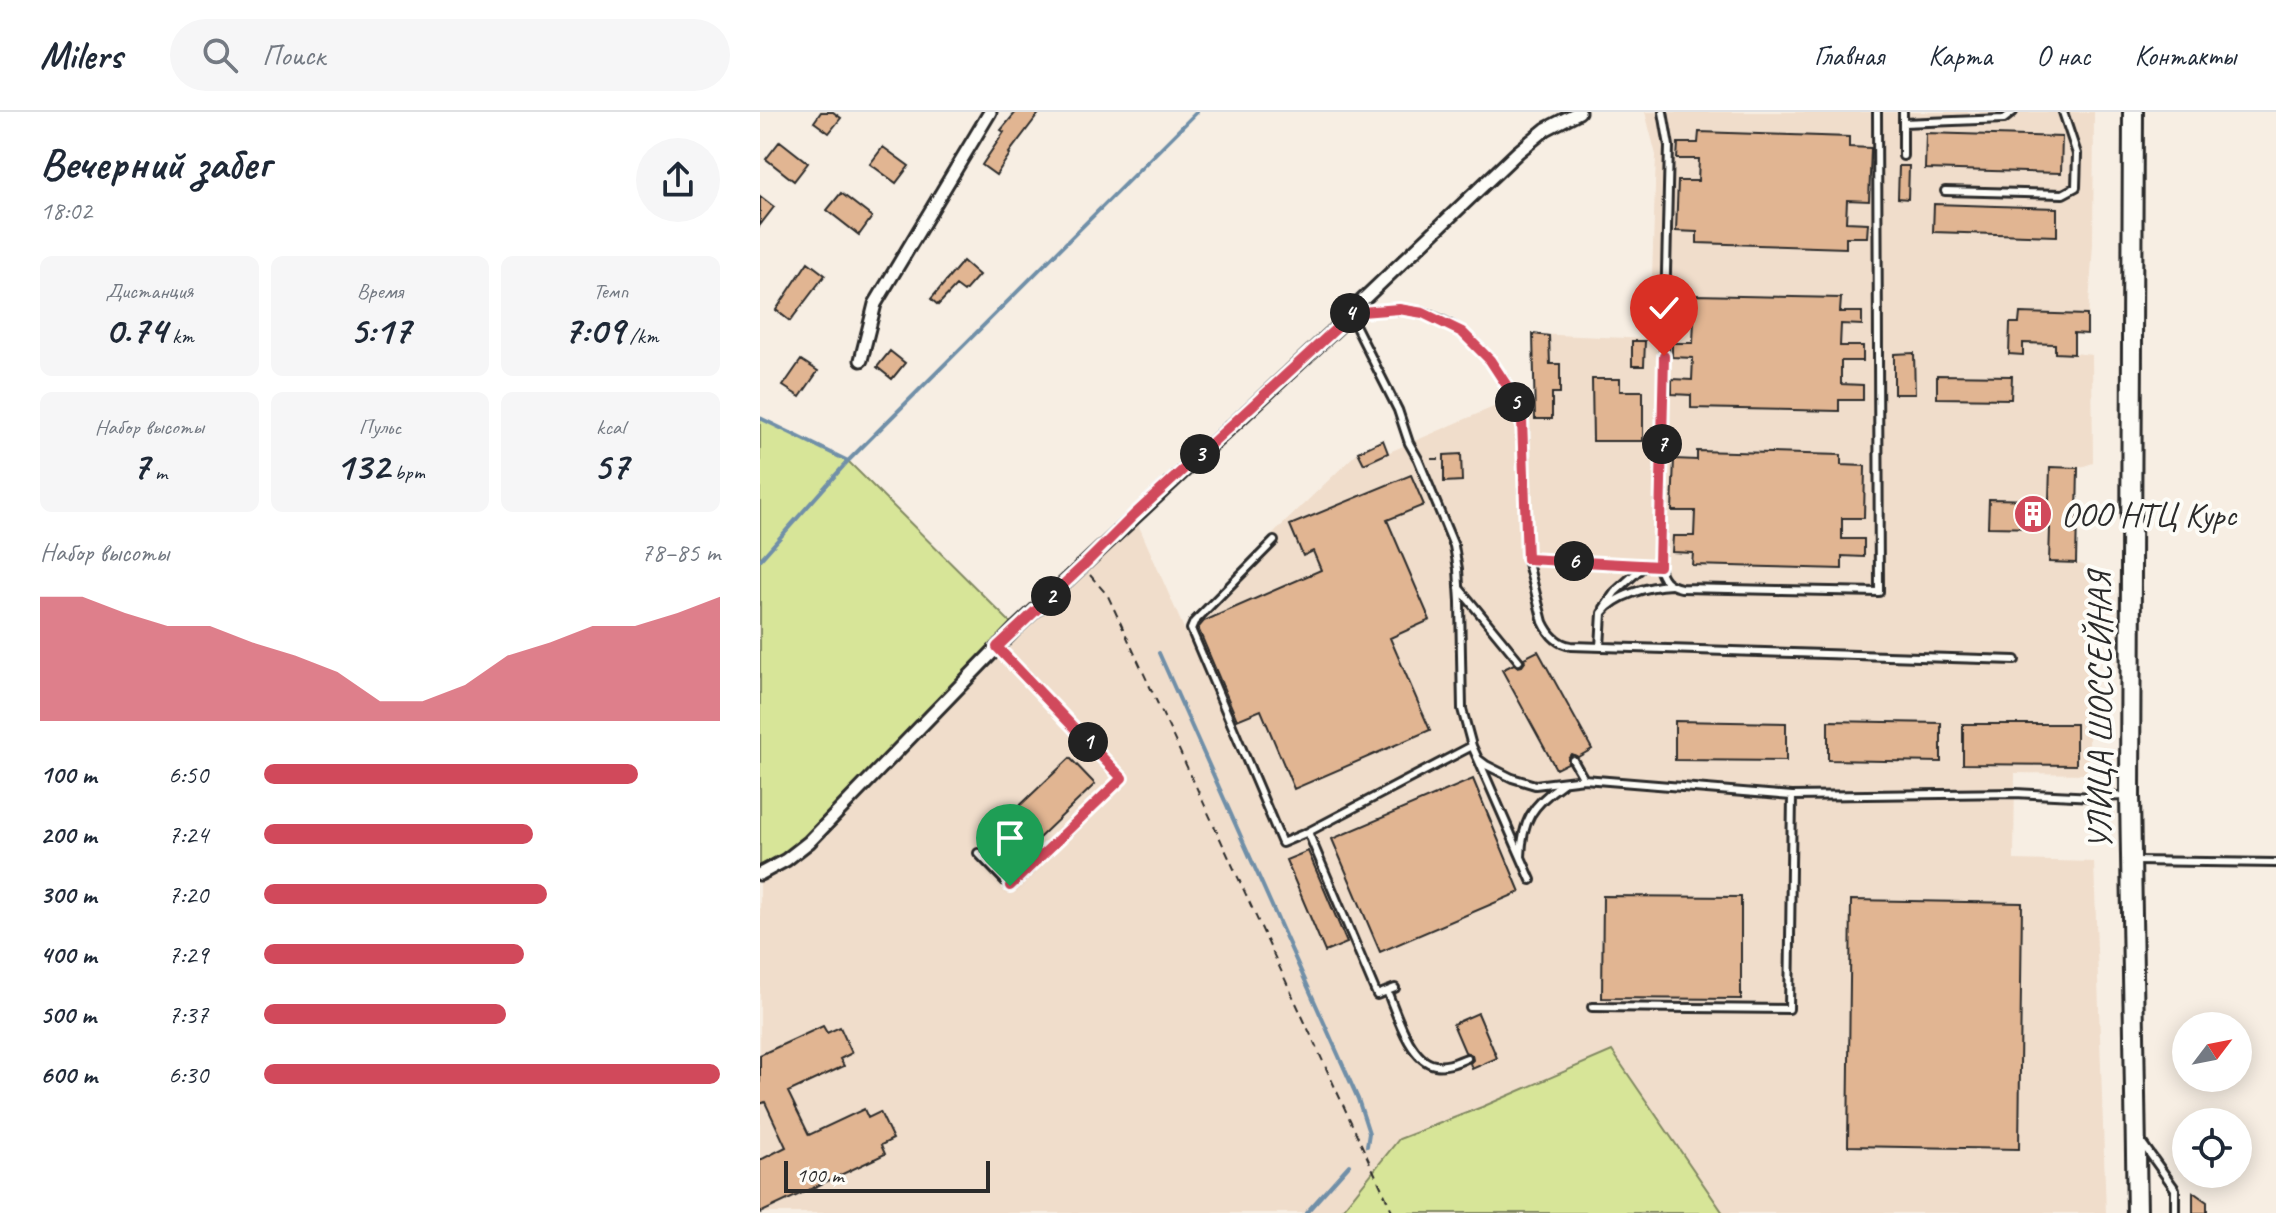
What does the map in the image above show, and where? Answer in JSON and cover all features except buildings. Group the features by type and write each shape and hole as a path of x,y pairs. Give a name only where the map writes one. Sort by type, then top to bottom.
{"main road":[{"name":"УЛИЦА ШОССЕЙНАЯ","path":"2133,112 2130,796 2137,1213"}],"street":[{"path":"861,360 875,304 989,112"},
{"path":"760,874 786,860 809,842 997,647 1134,515 1342,323 1518,152 1546,129 1579,112"}],"lane":[{"path":"1663,112 1669,146 1659,566 1663,579 1681,588 1879,592 1877,112"},
{"path":"1903,112 1903,156"},
{"path":"1903,123 2004,119 2013,112"},
{"path":"1945,191 2063,194 2076,187 2077,154 2063,112"},
{"path":"1531,880 1472,746 1462,709 1459,588 1454,546 1398,410 1349,313 1399,309 1423,313 1462,332 1490,360 1509,389 1522,419 1527,559 1541,617 1548,631 1564,644 2015,660"},
{"path":"1274,541 1194,622 1191,629 1282,843 1472,746"},
{"path":"1527,559 1659,566"},
{"path":"1600,647 1603,611 1612,595 1645,565"},
{"path":"1603,611 1634,593 1671,585"},
{"path":"1459,588 1519,661"},
{"path":"978,853 1010,886 1122,778 997,647"},
{"path":"1478,759 1535,785 1584,779 1792,796 2015,793 2130,796"},
{"path":"1573,760 1584,779"},
{"path":"1521,860 1527,820 1545,798 1565,782"},
{"path":"1592,1007 1789,1009 1792,796"},
{"path":"1308,832 1377,995 1395,988"},
{"path":"2131,861 2276,863"},
{"path":"1387,991 1419,1057 1439,1065 1449,1065 1467,1058"},
{"path":"2136,1133 2175,1189 2175,1213"}],"path":[{"path":"1418,459 1444,459"},
{"path":"1083,566 1108,596 1393,1213"}],"shaded area":[{"path":"1645,112 2094,112 2093,244 2087,334 2074,334 2074,353 2092,355 2093,463 2078,468 2076,563 2090,567 2089,774 2015,773 2014,860 2094,862 2106,1213 1723,1213 1612,1051 1399,1139 1340,1213 760,1213 760,874 1134,515 1185,631 1185,626 1280,527 1358,452 1364,463 1505,402 1509,410 1535,409 1533,334 1650,339 1656,155"}],"green space":[{"path":"760,418 848,461 1016,628 809,842 760,874"},
{"path":"1612,1051 1723,1213 1340,1213 1399,1139"}],"waterway":[{"path":"848,461 1197,112"},
{"path":"760,418 848,461 760,560"},
{"path":"1159,653 1358,1099 1369,1133 1367,1146"},
{"path":"1306,1213 1349,1165"}],"place":[{"name":"ООО НТЦ Курс","path":"2033,514"}],"route":[{"path":"1010,886 1122,778 997,647 1134,515 1342,323 1349,313 1391,309 1423,313 1462,332 1490,360 1509,389 1522,419 1527,559 1659,566 1664,356"}]}
